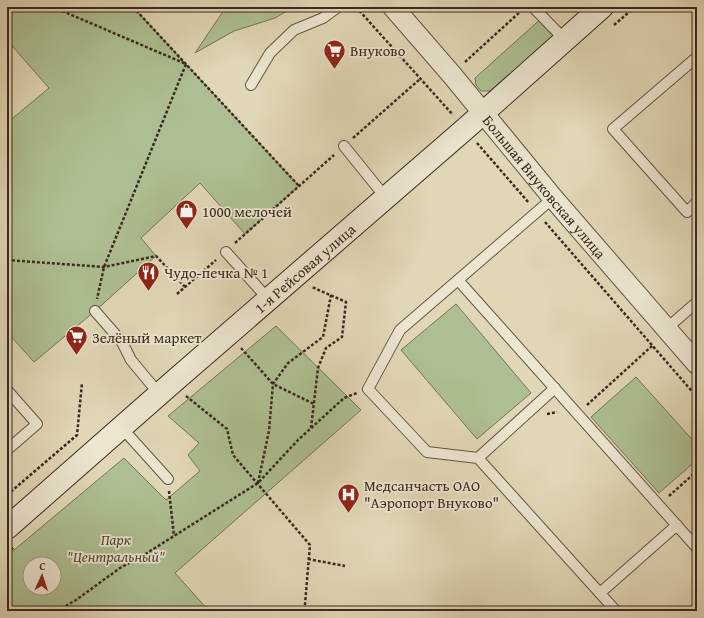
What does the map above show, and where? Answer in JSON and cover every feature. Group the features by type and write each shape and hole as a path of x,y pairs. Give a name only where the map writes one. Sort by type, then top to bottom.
{"street":[{"name":"Большая Внуковская улица","path":"393,7 452,75 553,198 697,364"},
{"name":"1-я Рейсовая улица","path":"7,528 386,198 602,7"}],"lane":[{"path":"251,85 270,53 294,30 323,18 338,7"},
{"path":"533,7 565,40"},
{"path":"697,57 613,129 687,212 697,202"},
{"path":"344,146 386,198"},
{"path":"553,198 400,330 368,389 427,452 478,458 616,611"},
{"path":"226,252 269,300"},
{"path":"458,280 697,548"},
{"path":"666,329 697,302"},
{"path":"95,311 122,342 131,360 166,389"},
{"path":"478,458 555,388"},
{"path":"7,390 37,424 7,450"},
{"path":"122,428 168,479"},
{"path":"600,593 677,525"}],"path":[{"path":"53,7 186,64"},
{"path":"133,7 299,186"},
{"path":"356,7 456,119"},
{"path":"452,75 526,7"},
{"path":"95,311 104,266 186,64"},
{"path":"177,294 420,79"},
{"path":"474,140 697,397"},
{"path":"7,260 104,266 156,256 185,287"},
{"path":"310,286 346,302 342,337 326,348 318,368 311,429"},
{"path":"258,483 269,431 274,384 288,363 323,337 331,295"},
{"path":"593,400 652,345 666,329"},
{"path":"240,347 274,384 314,404"},
{"path":"7,495 77,435 82,383"},
{"path":"166,389 183,393 227,428 233,455 310,545 305,604 302,611"},
{"path":"58,611 76,600 120,568 258,483 298,440 344,398 368,389"},
{"path":"659,505 697,471"},
{"path":"168,479 174,536"},
{"path":"308,559 345,566"}],"green space":[{"path":"7,7 133,7 299,186 245,234 200,183 141,238 156,256 95,311 34,362 7,332 7,123 49,88 7,40"},
{"path":"226,7 294,7 275,18 234,31 195,53"},
{"path":"544,16 552,23 553,36 493,91 481,91 476,85 475,78"},
{"path":"456,304 531,393 477,439 401,350"},
{"name":"Парк \"Центральный\"","path":"276,326 361,410 175,573 209,611 7,611 7,556 124,458 166,500 200,471 188,455 199,443 168,416"},
{"path":"636,377 697,445 697,460 659,493 591,417"}],"place":[{"name":"Внуково","path":"335,70"},
{"name":"1000 мелочей","path":"187,230"},
{"name":"Чудо-печка № 1","path":"148,292"},
{"name":"Зелёный маркет","path":"76,356"},
{"name":"Медсанчасть ОАО \"Аэропорт Внуково\"","path":"348,514"}]}
